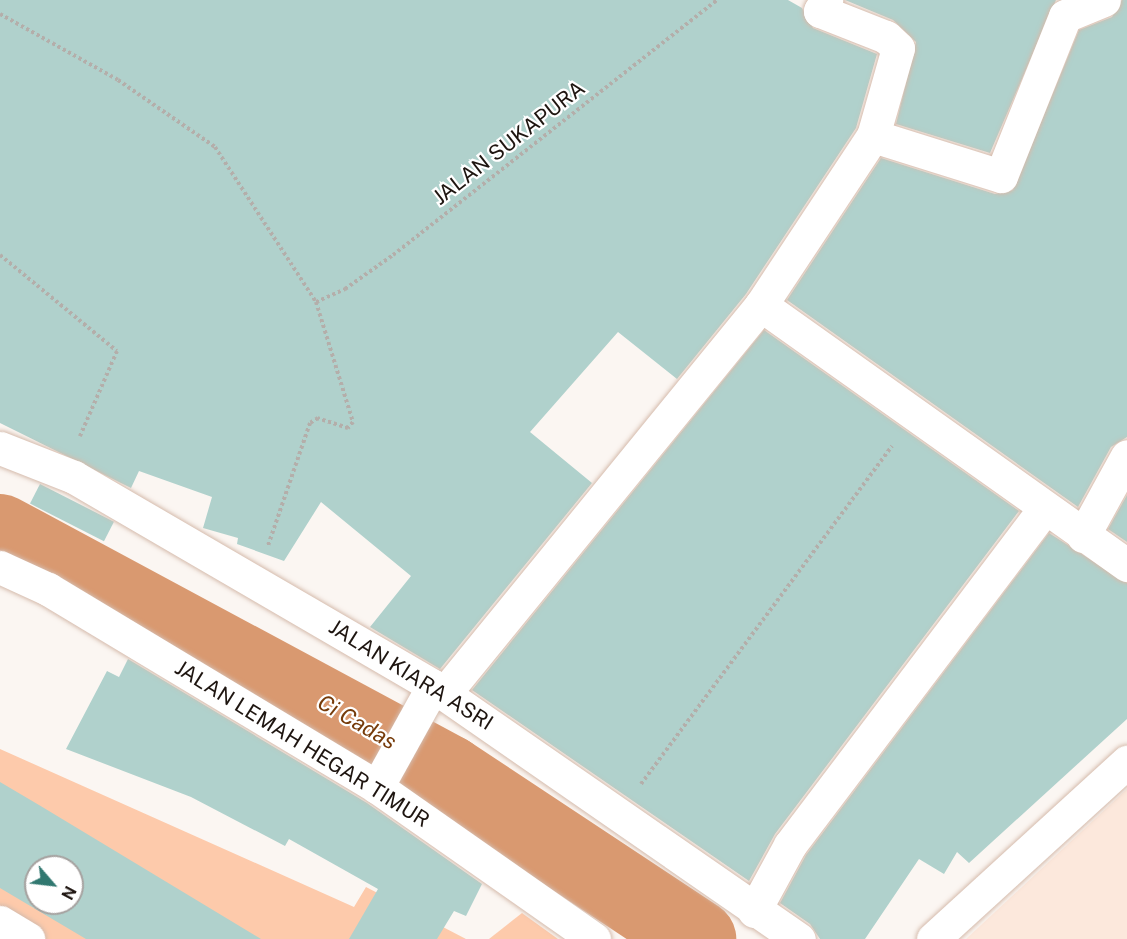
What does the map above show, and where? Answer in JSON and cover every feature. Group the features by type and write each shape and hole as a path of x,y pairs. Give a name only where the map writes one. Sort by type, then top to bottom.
{"street":[{"path":"380,782 431,697 761,304 873,136 898,48 886,37 820,11 826,0"},
{"path":"873,136 1001,176 1065,16 1104,0"},
{"path":"761,304 918,411 1044,509 1127,565"},
{"name":"JALAN KIARA ASRI","path":"0,448 64,473 257,581 431,697 620,813 754,911 799,939"},
{"path":"1083,536 1127,456"},
{"path":"754,911 790,845 1044,509"},
{"name":"JALAN LEMAH HEGAR TIMUR","path":"0,567 48,589 380,782 594,939"},
{"path":"933,939 1127,762"},
{"path":"0,922 28,939"}],"path":[{"name":"JALAN SUKAPURA","path":"316,302 345,289 393,255 717,0"},
{"path":"0,14 118,80 215,147 316,302 353,422 348,428 318,418 310,423 257,581"},
{"path":"0,255 117,351 64,473"},
{"path":"620,813 918,411"}],"shaded area":[{"path":"0,749 354,907 366,887 466,939 0,939"},
{"path":"1127,789 1127,939 966,939"},
{"path":"522,913 558,939 489,939"}],"building":[{"path":"0,0 788,0 802,8 813,28 877,54 856,128 746,294 677,379 618,332 530,432 592,483 440,669 370,627 411,576 321,502 284,561 237,544 238,538 203,528 212,497 139,471 131,488 0,423"},
{"path":"845,0 1056,0 990,153 896,124 916,42 893,20"},
{"path":"1122,0 1127,0 1127,437 1111,447 1078,507 787,300 881,158 995,194 1013,190 1079,30 1112,17"},
{"path":"764,330 1019,511 775,834 749,881 472,690"},
{"path":"40,484 114,522 104,541 30,504"},
{"path":"1127,495 1127,542 1108,529"},
{"path":"1049,533 1127,583 1127,719 969,863 957,852 944,874 919,859 865,939 820,939 810,924 780,903 806,855"},
{"path":"128,659 367,803 482,884 466,916 454,911 437,939 349,939 378,889 289,839 285,846 191,797 66,749 107,671 119,677"},
{"path":"0,782 261,939 86,939 46,915 84,915 84,855 24,855 24,902 0,888"}],"waterway":[{"name":"Ci Cadas","path":"0,533 448,774 697,939"}]}
